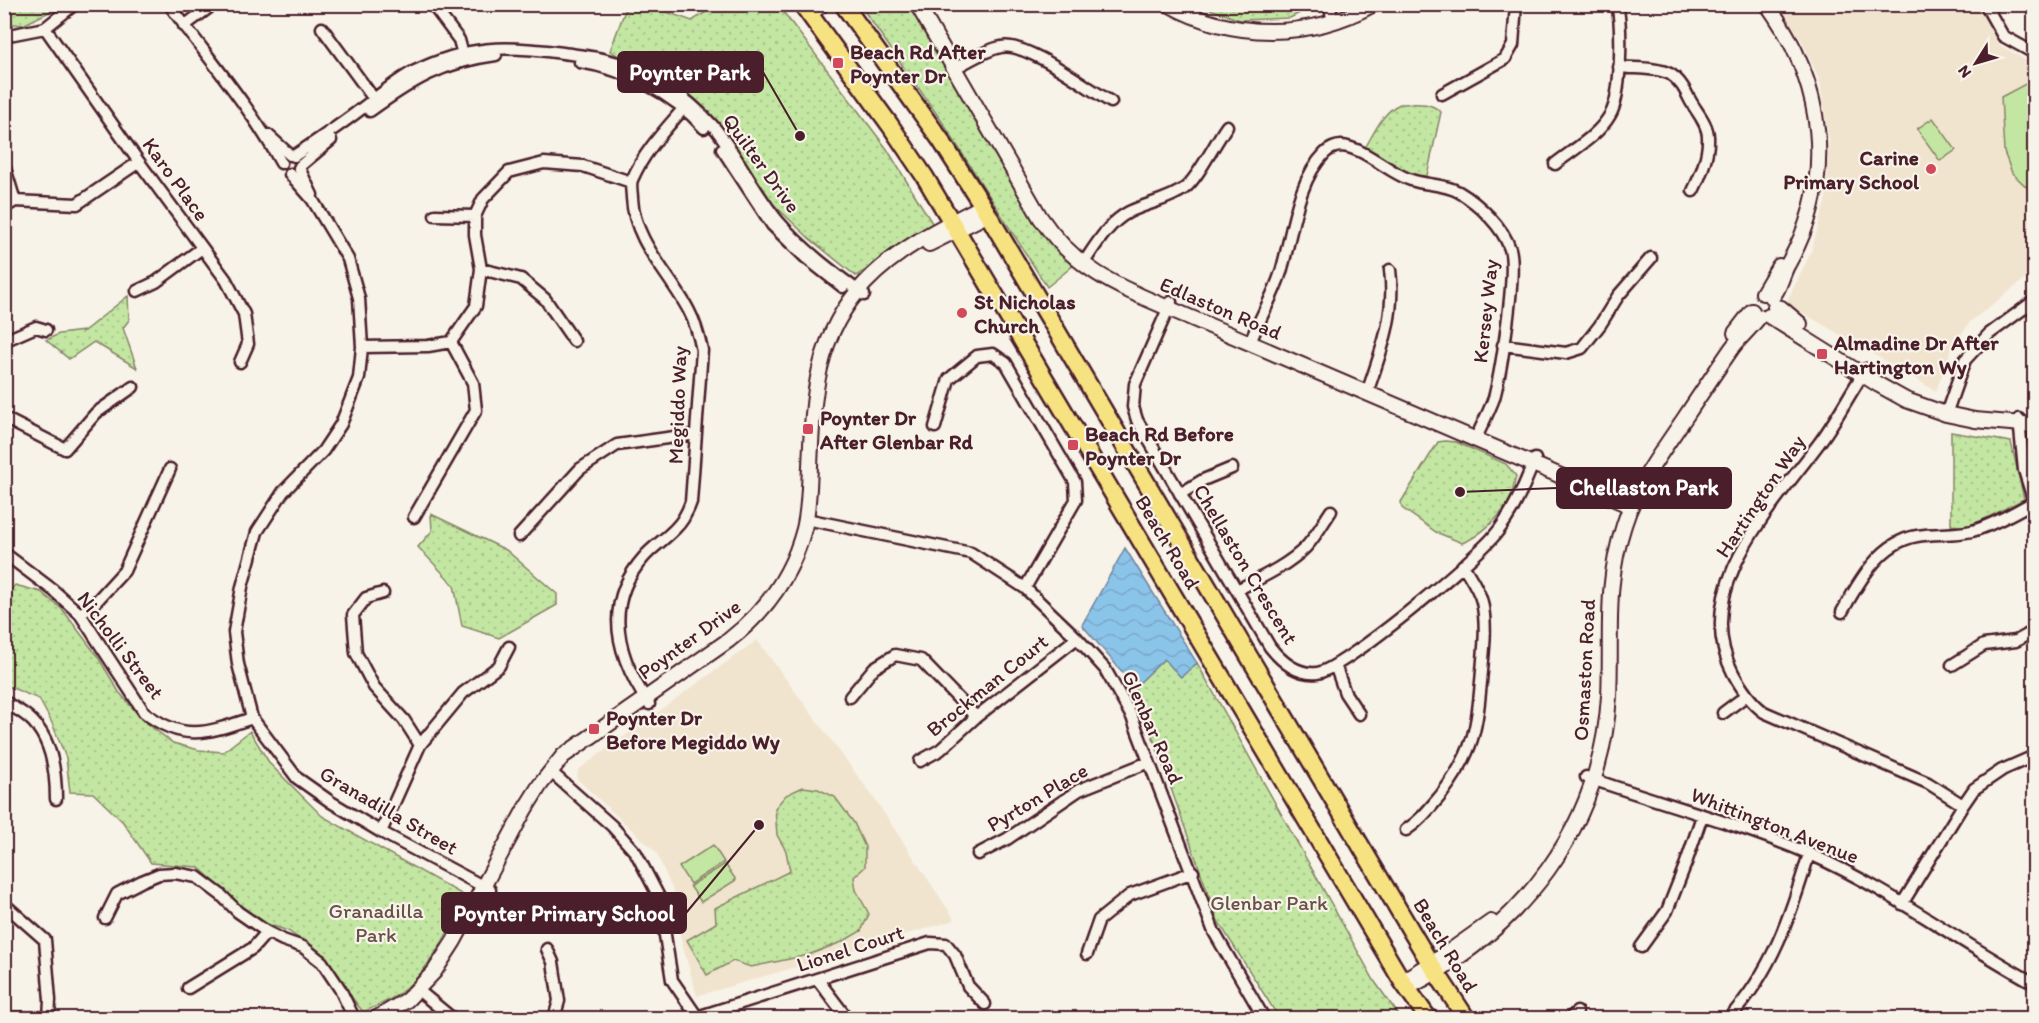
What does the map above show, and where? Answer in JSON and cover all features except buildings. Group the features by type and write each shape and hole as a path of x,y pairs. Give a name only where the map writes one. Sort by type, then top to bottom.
{"main road":[{"name":"Beach Road","path":"843,4 940,139 985,211 1433,968 1466,1018"},
{"name":"Beach Road","path":"812,8 925,177 1405,984 1428,1018"}],"street":[{"path":"4,36 45,28 75,4"},
{"path":"169,4 265,134 284,171 296,169 299,160 272,137 265,134"},
{"path":"184,26 214,4"},
{"path":"432,4 454,32 464,57"},
{"name":"Edlaston Road","path":"917,4 958,66 1047,214 1085,261 1169,305 1628,502"},
{"name":"Edlaston Road","path":"925,4 958,66"},
{"path":"1168,4 1212,24 1245,30 1279,32 1355,4"},
{"path":"1184,4 1226,20 1262,24 1297,22 1374,4"},
{"path":"1442,94 1505,59 1513,45 1516,4"},
{"path":"1555,164 1598,131 1615,104 1619,67 1620,17 1617,4"},
{"name":"Osmaston Road","path":"1756,4 1773,28 1795,69 1807,114 1811,150 1807,187 1797,228 1765,307"},
{"name":"Osmaston Road","path":"1405,984 1433,968 1485,927 1519,895 1542,866 1563,831 1590,778 1604,738 1608,698 1610,590 1628,502 1643,466 1720,353 1777,292 1809,216 1817,176 1817,121 1806,76 1789,39 1767,4"},
{"path":"1986,6 2003,36 2034,54"},
{"name":"Karo Place","path":"45,28 139,162 226,280 244,314 248,344 240,363"},
{"path":"322,28 377,102"},
{"path":"958,66 1000,47 1010,46 1036,55 1111,102"},
{"name":"Quilter Drive","path":"292,155 423,75 464,57 500,47 517,47 602,58 652,78 672,90 713,127 778,221 859,296"},
{"name":"Quilter Drive","path":"464,57 507,53 554,58 608,68 641,81 700,123 715,140 757,204 779,232 805,257 859,296"},
{"path":"1619,67 1661,71 1670,75 1683,88 1703,121 1708,137 1701,174 1694,191"},
{"name":"Quilter Drive","path":"296,169 377,102"},
{"path":"362,347 428,346 451,342 476,306 481,269 475,235 475,216 483,199 509,172 544,163 583,166 631,182 646,153 683,109"},
{"path":"1085,261 1119,219 1129,212 1185,188 1227,126"},
{"name":"Kersey Way","path":"1251,339 1275,288 1286,254 1290,228 1306,184 1325,154 1334,147 1342,146 1366,156 1409,180 1457,191 1475,204 1495,224 1504,236 1512,261 1503,345 1494,399 1477,437"},
{"path":"281,163 284,157 292,155"},
{"path":"4,208 15,201 77,204 139,162"},
{"path":"4,165 15,201"},
{"name":"Granadilla Street","path":"296,169 348,259 359,298 362,347 359,378 341,424 323,451 284,492 257,532 242,586 234,632 238,664 252,718 297,778 331,802 381,832 486,888"},
{"name":"Megiddo Way","path":"631,182 636,225 698,330 702,350 692,502 682,520 643,557 625,582 619,606 617,627 624,657 647,701"},
{"name":"Poynter Drive","path":"391,1018 421,992 445,957 486,888 525,809 553,774 563,756 647,701 729,640 762,610 780,586 803,531 810,520 816,382 820,360 833,329 859,296 885,273 954,227 985,211"},
{"path":"435,215 475,216"},
{"path":"137,291 156,282 202,248"},
{"path":"1503,345 1566,353 1582,348 1618,296 1651,258"},
{"path":"481,269 520,279 545,299 574,341"},
{"path":"1368,389 1384,344 1389,322 1393,299 1390,270"},
{"path":"1947,410 1965,360 1989,334 2034,301"},
{"name":"Chellaston Crescent","path":"1169,305 1135,384 1133,407 1137,420 1270,647 1279,659 1298,669 1317,673 1335,666 1396,621 1463,565 1490,540 1504,522 1534,462"},
{"path":"1765,307 1906,400 1984,422 2019,422 2034,425"},
{"path":"4,341 36,327 46,330"},
{"path":"414,517 476,410 472,383 451,342"},
{"path":"935,428 949,379 977,356 993,354 1006,363 1075,482 1076,500 1025,588"},
{"name":"Hartington Way","path":"1864,372 1831,428 1761,521 1739,556 1730,574 1722,615 1724,651 1729,665 1747,695 1755,705 1775,718 1928,783 1963,805"},
{"path":"4,418 65,448 96,412 133,387"},
{"path":"2019,422 2034,418"},
{"path":"1842,612 1867,572 1897,542 1913,537 1965,532 1985,527 2034,502 2024,470 2019,422"},
{"path":"519,536 580,469 617,445 696,434"},
{"path":"1180,494 1203,480 1232,468"},
{"path":"80,614 93,605 124,571 170,469"},
{"path":"1237,590 1298,554 1315,535 1331,511"},
{"name":"Glenbar Road","path":"810,520 970,553 1025,588 1077,638 1105,669 1132,717 1214,932 1262,1018"},
{"name":"Nicholli Street","path":"4,553 53,590 80,614 144,712 158,723 176,730 196,733 252,718"},
{"path":"1406,830 1421,819 1460,768 1469,752 1477,726 1485,617 1477,587 1463,565"},
{"path":"383,593 366,598 353,615 356,653 374,687 404,720 420,745"},
{"path":"1952,665 1984,645 2016,640 2034,632"},
{"name":"Brockman Court","path":"920,760 940,750 976,717 1077,638"},
{"path":"381,832 420,745 463,693 499,666 509,647"},
{"path":"850,697 874,668 895,655 921,660 976,717"},
{"path":"1335,666 1345,693 1359,714"},
{"path":"1723,713 1747,695"},
{"path":"4,701 30,718 45,738 56,770 56,799"},
{"path":"1902,904 1974,789 2002,770 2034,756"},
{"name":"Pyrton Place","path":"978,854 1007,839 1079,790 1149,762"},
{"path":"553,774 612,826 636,853 659,897 672,980 698,1018"},
{"name":"Whittington Avenue","path":"1590,778 1809,854 1861,879 1993,961 2034,983"},
{"path":"1641,947 1667,911 1702,816"},
{"path":"1729,1018 1753,989 1782,936 1809,854"},
{"path":"1087,954 1099,920 1130,895 1193,872"},
{"path":"105,918 117,894 159,874 175,873 197,877 221,895 238,912 267,932 303,947 322,962 354,1018"},
{"path":"4,904 45,940 50,1000 49,1018"},
{"path":"188,988 253,948 267,932"},
{"name":"Lionel Court","path":"698,1018 930,942 946,944 955,955 968,986 985,1004"},
{"path":"547,949 553,962 559,1001 554,1018"},
{"path":"818,980 847,1018"},
{"path":"421,992 452,1018"},
{"name":"Poynter Drive","path":"377,1018 421,992"},
{"path":"10,1018 42,1018"}],"shaded area":[{"name":"Carine Primary School","path":"1776,5 1978,5 1999,45 2034,65 2034,272 1970,322 1951,350 1936,391 1786,303 1811,252 1826,199 1829,139 1820,82 1802,41"},
{"path":"757,640 874,798 955,920 697,996 681,940 673,891 656,852 577,779 578,770"}],"green space":[{"path":"5,4 63,5 23,25 5,23"},
{"path":"1308,4 1309,8 1290,18 1240,20 1199,5"},
{"path":"627,5 647,5 692,21 717,5 778,5 887,149 935,228 856,276 810,239 769,200 683,94 610,51"},
{"path":"860,5 913,5 1043,228 1074,265 1047,287 943,123"},
{"path":"2031,81 2034,83 2034,194 2012,173 2004,152 2001,97"},
{"path":"1400,104 1427,105 1441,112 1426,180 1365,148 1384,117"},
{"path":"1933,118 1956,150 1940,161 1917,129"},
{"path":"128,296 129,320 123,328 137,368 94,342 69,359 46,340 59,334 84,331"},
{"path":"1951,432 2011,442 2024,499 1969,527 1951,525"},
{"path":"1438,442 1456,442 1506,464 1516,476 1511,497 1502,512 1483,531 1462,543 1436,532 1402,508 1401,502"},
{"path":"431,514 506,550 557,594 557,605 499,638 462,626 454,585 418,547 432,531"},
{"name":"Granadilla Park","path":"15,585 41,592 63,610 98,657 119,692 144,721 173,743 199,750 223,752 250,731 270,764 322,816 465,896 453,923 418,976 397,995 363,1012 316,950 288,931 258,921 198,867 151,863 123,822 93,793 70,792 66,758 52,723 39,699 5,685 5,596"},
{"name":"Glenbar Park","path":"1164,659 1181,677 1197,663 1375,982 1401,1018 1279,1018 1218,921 1135,687"},
{"path":"803,787 818,789 835,797 854,823 865,847 865,867 854,877 856,890 869,914 861,931 842,942 808,955 751,967 733,961 707,975 687,940 716,923 715,908 790,871 786,851 777,835 775,808 786,795"},
{"path":"713,845 724,862 690,884 679,867"},
{"path":"725,864 736,880 701,902 690,886"}],"water":[{"path":"1125,548 1197,663 1181,677 1164,659 1135,687 1082,625"}],"place":[{"name":"Beach Rd After Poynter Dr","path":"838,63"},
{"name":"Poynter Park","path":"800,136"},
{"name":"Carine Primary School","path":"1931,169"},
{"name":"St Nicholas Church","path":"962,313"},
{"name":"Almadine Dr After Hartington Wy","path":"1822,354"},
{"name":"Poynter Dr After Glenbar Rd","path":"808,429"},
{"name":"Beach Rd Before Poynter Dr","path":"1073,445"},
{"name":"Chellaston Park","path":"1460,492"},
{"name":"Poynter Dr Before Megiddo Wy","path":"594,729"},
{"name":"Poynter Primary School","path":"759,825"}]}
